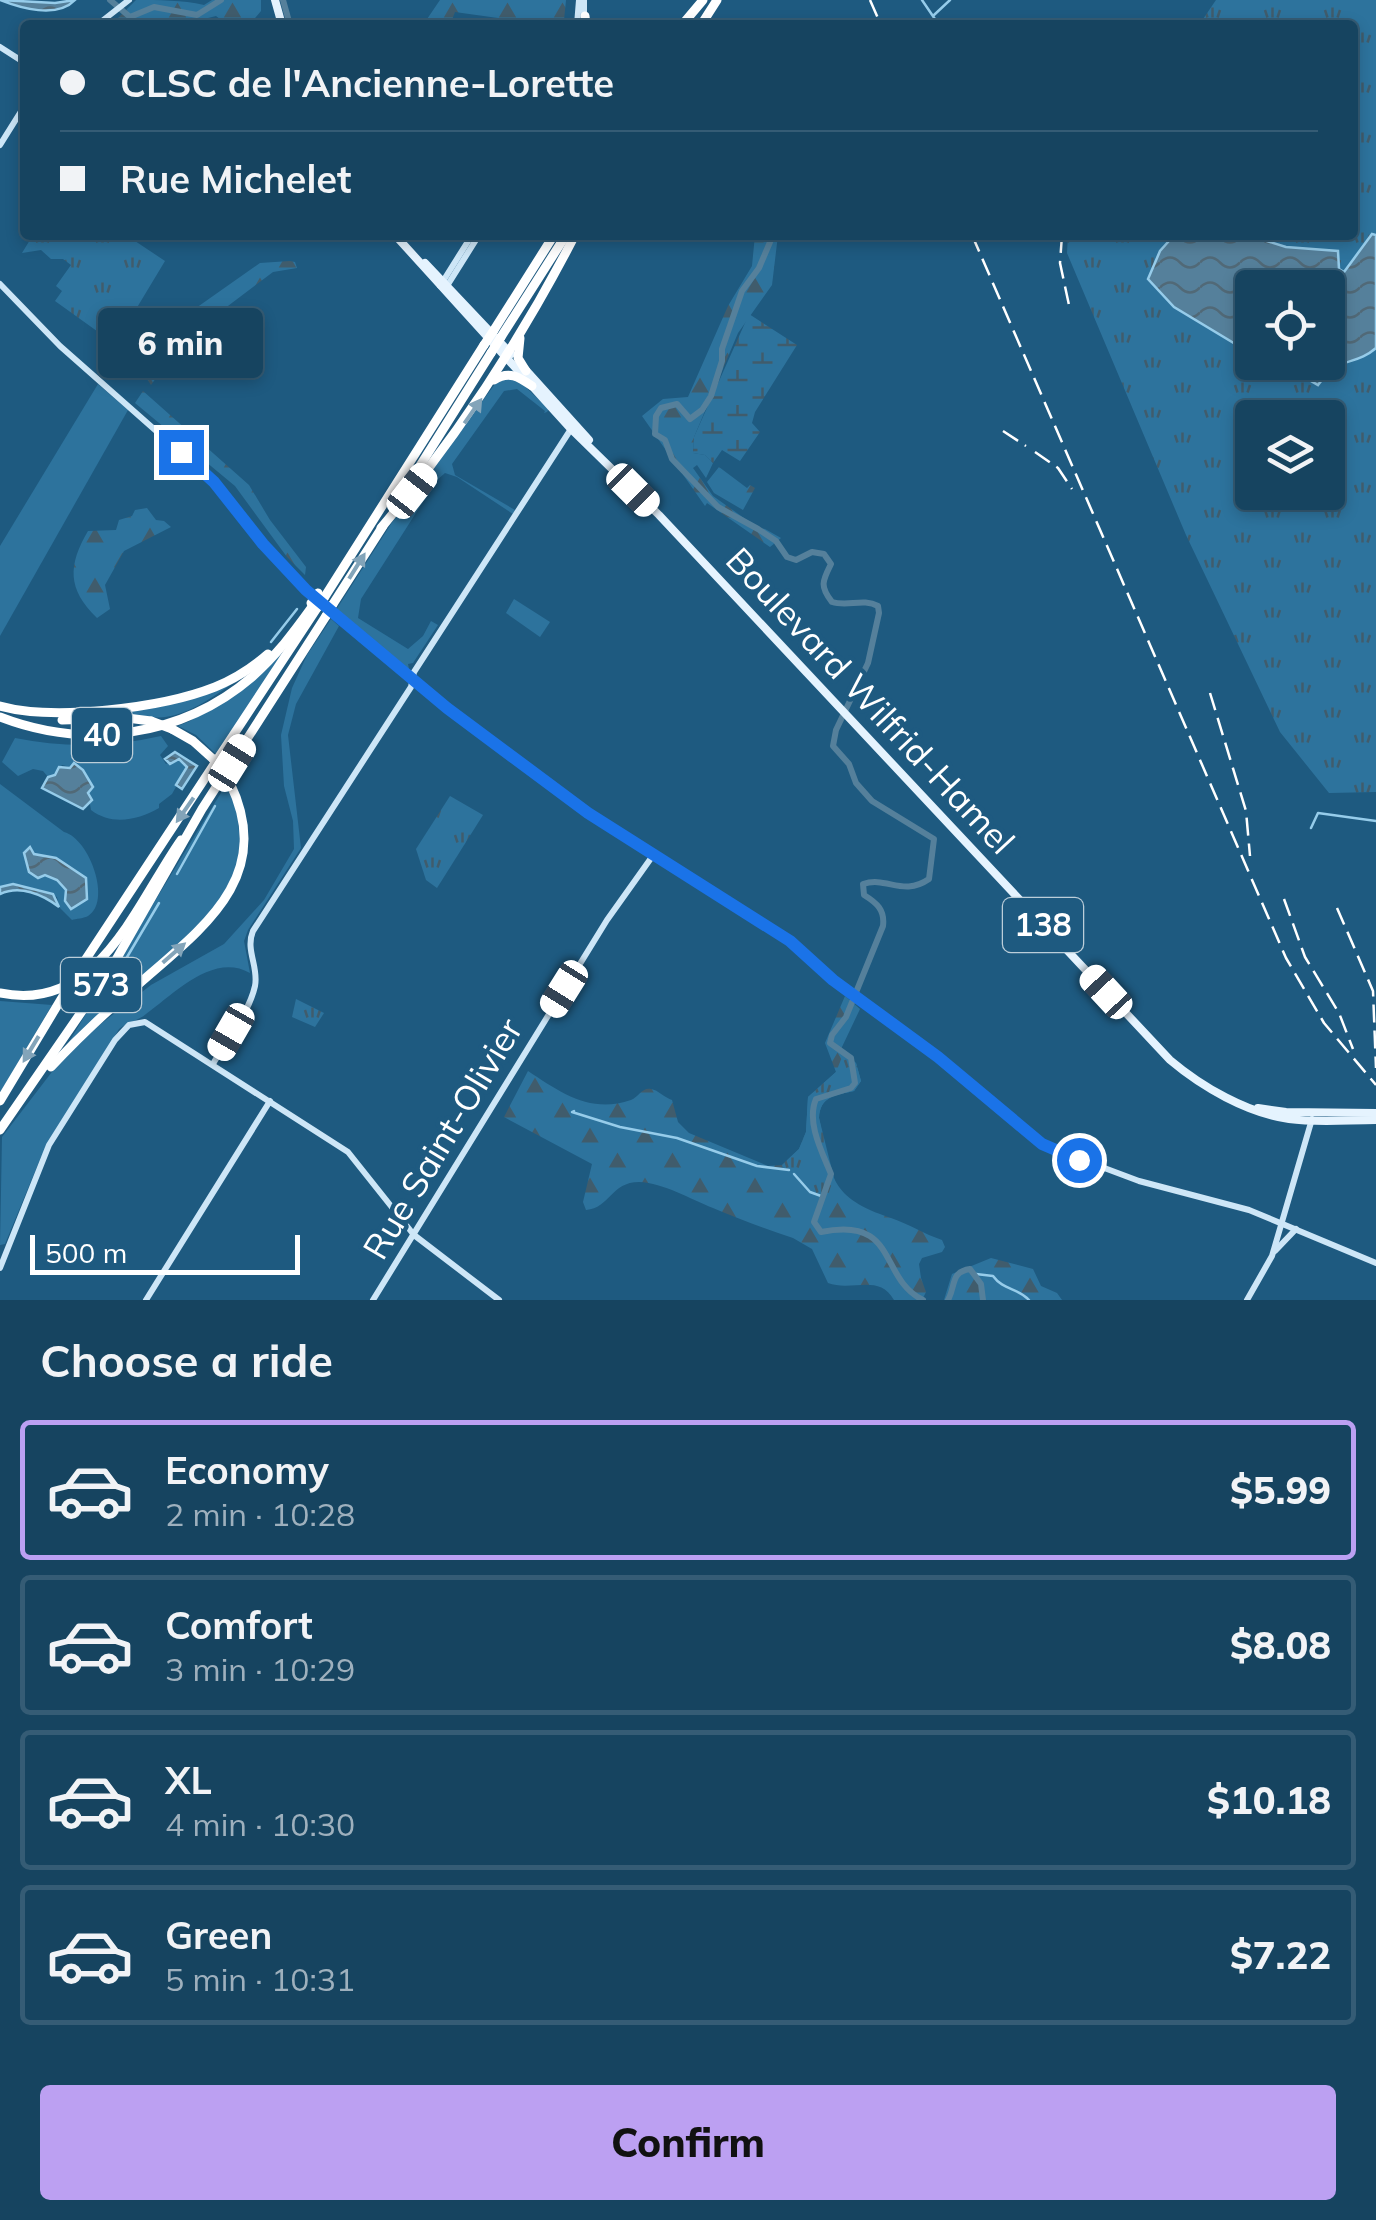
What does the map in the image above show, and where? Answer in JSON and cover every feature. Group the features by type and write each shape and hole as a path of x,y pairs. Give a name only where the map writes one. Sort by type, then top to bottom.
{"highway":[{"name":"40","path":"498,334 551,240"},
{"name":"40","path":"0,994 54,992 92,970 109,951 202,809 356,544 563,240"},
{"path":"381,528 492,382 572,240"},
{"path":"522,330 518,356 526,370"},
{"name":"40","path":"0,711 46,731 100,736 154,728 203,709 234,691 266,664 381,528 488,349"},
{"path":"492,382 504,374 514,374 532,386"},
{"path":"0,711 70,714 205,690 235,678 266,656 321,601"},
{"name":"573","path":"78,971 321,601"},
{"path":"0,711 50,720 151,721 172,729 213,759 230,783 240,809 244,842 238,874 222,906 80,1036 17,1108"},
{"name":"573","path":"0,1130 109,972 202,809"},
{"name":"573","path":"0,1101 63,996"}],"main road":[{"name":"Boulevard Wilfrid-Hamel","path":"400,240 571,429 628,484"},
{"name":"Boulevard Wilfrid-Hamel","path":"400,240 436,274 444,287"},
{"name":"Boulevard Wilfrid-Hamel","path":"507,354 1170,1060 1198,1082 1288,1119 1376,1117"}],"street":[{"path":"104,20 128,0"},
{"path":"0,145 20,113"},
{"path":"444,287 471,240"},
{"path":"444,287 472,240"},
{"path":"436,274 454,264"},
{"path":"0,284 60,346 214,482 306,590 412,680 568,799 790,941 1044,1146 1139,1181 1230,1203 1376,1263"},
{"path":"212,1064 254,990 250,948 253,930 571,429"},
{"name":"Rue Saint-Olivier","path":"373,1300 607,920 654,854"},
{"path":"0,1268 3,1252 49,1145 124,1029 145,1022 348,1152 414,1234 499,1300"},
{"path":"146,1300 270,1101"},
{"path":"1248,1300 1274,1252 1312,1116"},
{"path":"1274,1252 1296,1229"}],"green space":[{"path":"136,0 204,5 212,0 261,0 261,11 253,20 221,20 216,16 200,20 116,20"},
{"path":"440,0 566,0 564,20 498,20 455,12 452,20 426,20"},
{"path":"1216,0 1376,0 1376,792 1329,793 1280,732 1186,535 1067,253 1068,240 1358,240 1358,20 1202,20"},
{"path":"30,240 134,240 165,261 115,344 55,301 62,291 56,286 71,265 63,259 51,259 41,250 22,253"},
{"path":"755,240 777,240 772,285 738,333 694,437 693,453 705,455 713,463 706,478 697,465 693,468 713,496 758,528 781,538 770,547 707,503 705,506 642,416 663,399 688,397 728,306 752,266"},
{"path":"290,261 297,268 273,272 183,340 151,385 147,379 154,359 196,308 260,263"},
{"path":"749,314 797,345 755,412 752,423 760,432 740,461 722,450 713,463 705,455 693,453 694,437"},
{"path":"504,377 519,381 549,409 544,413 517,389 504,391 452,464 455,475 515,510 513,514 445,473 361,599 358,618 408,649 423,636 431,621 438,625 413,663 408,664 409,669 336,610 391,524"},
{"path":"98,384 128,410 0,636 0,546"},
{"path":"143,391 249,485 306,567 305,575 287,557 235,486 135,403"},
{"path":"719,467 747,488 755,488 743,510 714,493 707,482"},
{"path":"147,508 156,520 171,527 124,551 105,585 110,609 97,618 76,587 74,566 81,543 88,531 116,530 119,520"},
{"path":"514,599 550,622 540,637 506,613"},
{"path":"331,619 339,626 296,704 288,735 301,848 248,930 244,941 250,973 236,968 208,971 119,1029 41,1157 5,1244 0,1245 2,1137 71,1047 151,985 224,944 264,900 294,849 281,735 292,688 307,655"},
{"path":"282,653 217,755 196,735 178,726 190,721"},
{"path":"236,681 174,715 110,713 179,700"},
{"path":"161,736 168,746 160,755 166,764 179,759 187,767 159,808 134,818 116,820 91,810 88,793 93,786 83,770 62,765 55,776 48,777 33,769 18,776 2,762 15,738 88,745"},
{"path":"227,783 237,809 240,844 224,897 199,927 67,1045"},
{"path":"0,784 82,846 98,885 95,909 88,916 72,920 59,907 57,897 39,889 0,887"},
{"path":"450,796 483,815 437,888 426,880 416,849"},
{"path":"845,996 860,1009 841,1049 856,1063 861,1081 854,1091 830,1098 822,1105 819,1118 827,1156 837,1183 855,1202 942,1240 942,1252 922,1258 919,1264 926,1292 922,1300 894,1300 881,1287 873,1285 828,1283 812,1249 793,1238 658,1185 630,1183 600,1205 586,1210 583,1202 592,1164 504,1117 528,1071 565,1094 590,1103 616,1104 651,1089 672,1100 678,1122 689,1133 768,1166 782,1165 799,1149 806,1132 808,1097 836,1072 825,1043"},
{"path":"296,999 324,1013 315,1027 292,1017"},
{"path":"0,1001 52,1005 0,1093"},
{"path":"842,1057 856,1063 861,1081 854,1091 826,1101 820,1111 835,1182 843,1195 842,1200 822,1203 797,1190 782,1165 799,1149 806,1132 808,1097 836,1072"},
{"path":"991,1258 1033,1269 1041,1286 1057,1293 1062,1300 944,1300 952,1274"}],"water":[{"path":"0,0 75,0 49,10 28,9"},
{"path":"1372,234 1376,235 1376,348 1345,363 1345,271"},
{"path":"1167,240 1264,240 1286,247 1338,251 1339,269 1235,270 1235,344 1174,307 1148,279"},
{"path":"139,320 153,323 153,337 134,364 124,364 121,355"},
{"path":"175,752 197,766 182,789 176,785 187,767 179,759 170,764 165,759"},
{"path":"74,763 93,787 88,793 92,800 83,809 42,788 59,767 70,768"},
{"path":"30,847 34,854 56,858 86,878 87,899 71,909 65,901 66,890 57,880 45,875 38,878 29,872 24,853"},
{"path":"13,884 53,894 59,907 31,892 15,890 0,894 0,887"}],"waterway":[{"path":"110,0 130,17 154,7 197,15 221,0"},
{"path":"283,0 289,20"},
{"path":"922,0 936,20"},
{"path":"934,15 950,0"},
{"path":"771,240 759,268 742,291 711,396 690,419 677,404 661,408 656,416 655,434 665,440 672,459 718,507 776,541 787,557 796,560 812,552 824,554 831,564 824,587 832,602 878,606 868,663 836,730 833,746 872,801 934,839 929,879 911,886 863,884 864,895 881,911 883,926 846,1017 830,1043 851,1058 855,1083 851,1088 816,1099 813,1108 816,1137 831,1174 814,1222 821,1232 846,1229 876,1241 899,1278 923,1300"},
{"path":"271,642 297,609"},
{"path":"177,874 215,806"},
{"path":"1311,828 1318,813 1376,821"},
{"path":"104,996 159,903"},
{"path":"574,1111 620,1127 677,1138 757,1166 789,1170"},
{"path":"794,1174 810,1192 821,1196"},
{"path":"948,1300 956,1276 970,1269 981,1284 983,1300"},
{"path":"976,1274 993,1276 1029,1300"}],"railway":[{"path":"870,0 879,20"},
{"path":"974,240 1286,958 1324,1023 1376,1085"},
{"path":"1062,240 1060,263 1069,305"},
{"path":"1003,431 1026,446"},
{"path":"1035,452 1058,468 1072,489"},
{"path":"1210,693 1246,811 1250,856"},
{"path":"1284,899 1305,957 1339,1013 1353,1049"},
{"path":"1337,908 1373,991 1376,1068"}],"route":[{"path":"181,452 214,482 306,590 447,708 588,813 790,941 833,980 938,1057 1042,1144 1079,1160"}]}
